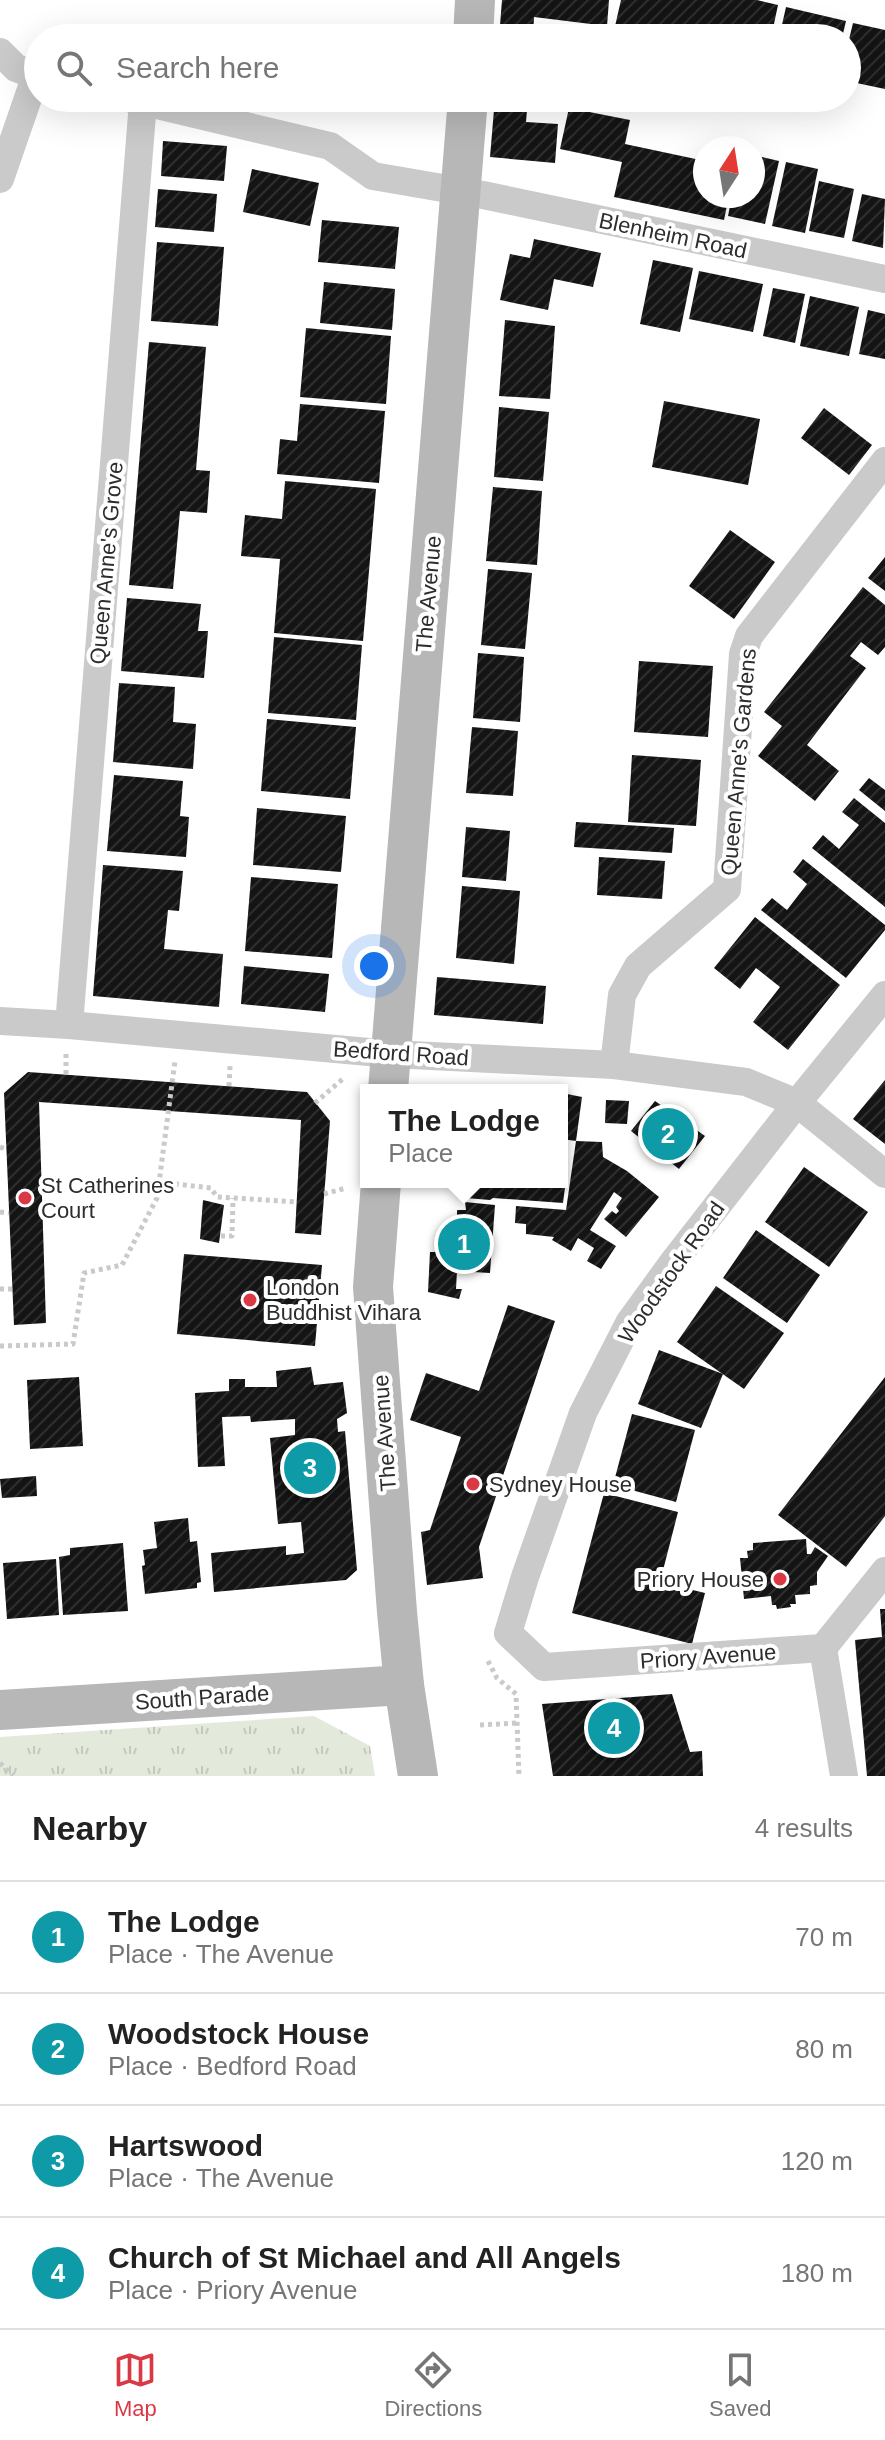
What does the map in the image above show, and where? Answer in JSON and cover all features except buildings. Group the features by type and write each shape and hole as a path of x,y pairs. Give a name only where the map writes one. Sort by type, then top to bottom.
{"main road":[{"path":"474,24 475,0"},
{"name":"The Avenue","path":"390,1072 467,112"},
{"name":"The Avenue","path":"365,1188 404,1685 418,1776"},
{"name":"South Parade","path":"0,1710 404,1685"}],"street":[{"path":"0,52 16,68 24,71"},
{"path":"0,179 24,112"},
{"name":"Queen Anne's Grove","path":"67,1036 134,112"},
{"name":"Blenheim Road","path":"186,112 330,146 373,176 461,191 885,279"},
{"name":"Queen Anne's Gardens","path":"614,1065 622,995 638,966 727,889 743,654 749,636 885,461"},
{"name":"Woodstock Road","path":"508,1633 583,1413 629,1323 797,1103 885,995"},
{"name":"Bedford Road","path":"0,1021 67,1036 390,1072 614,1065 746,1082 797,1103 885,1174"},
{"path":"844,1776 823,1648 885,1571"},
{"name":"Priory Avenue","path":"508,1633 544,1667 823,1648"}],"path":[{"path":"66,1074 67,1036"},
{"path":"0,1346 73,1344 84,1273 122,1265 157,1198 175,1056"},
{"path":"229,1086 230,1061"},
{"path":"315,1103 352,1071"},
{"path":"159,1182 211,1188 217,1197 297,1202"},
{"path":"324,1194 360,1186"},
{"path":"221,1236 232,1236 233,1198"},
{"path":"0,1212 9,1213"},
{"path":"0,1289 12,1289"},
{"path":"488,1661 497,1678 516,1694 519,1776"},
{"path":"480,1725 517,1723"},
{"path":"0,1763 13,1776"}],"green space":[{"path":"314,1716 370,1746 375,1776 0,1776 0,1737"}],"place":[{"name":"Woodstock House","path":"668,1134"},
{"name":"St Catherines Court","path":"25,1198"},
{"name":"The Lodge","path":"464,1244"},
{"name":"London Buddhist Vihara","path":"250,1300"},
{"name":"Hartswood","path":"310,1468"},
{"name":"Sydney House","path":"473,1484"},
{"name":"Priory House","path":"780,1579"},
{"name":"Church of St Michael and All Angels","path":"614,1728"}]}
